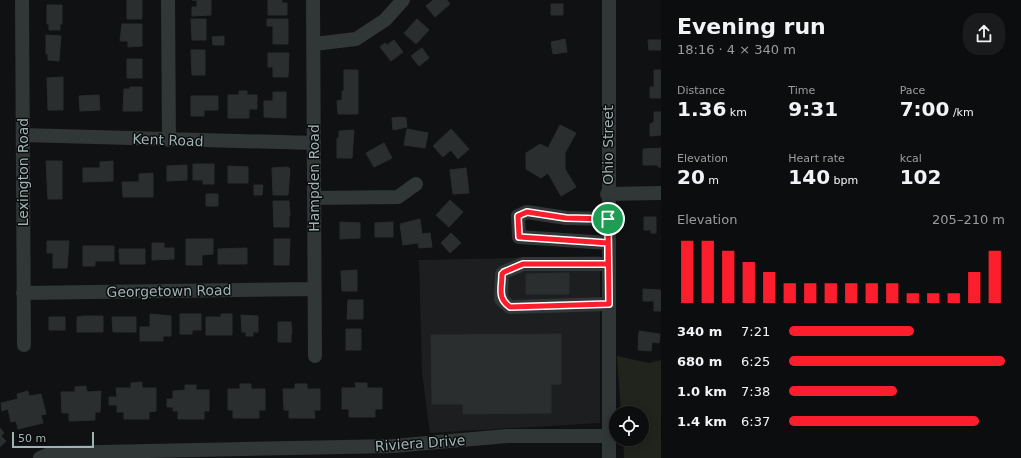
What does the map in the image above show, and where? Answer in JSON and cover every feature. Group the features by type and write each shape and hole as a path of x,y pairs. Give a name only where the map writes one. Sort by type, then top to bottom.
{"street":[{"name":"Lexington Road","path":"22,0 24,345"},
{"path":"168,0 168,140"},
{"name":"Hampden Road","path":"313,0 315,356"},
{"path":"314,44 356,39 385,20 403,0"},
{"name":"Ohio Street","path":"609,0 609,406"},
{"name":"Kent Road","path":"22,135 314,143"},
{"path":"314,198 398,197 416,184"},
{"path":"608,194 661,193"},
{"path":"608,219 566,218 527,212 518,216 519,237 608,243"},
{"path":"608,264 523,264 502,274 501,299 510,307 609,304"},
{"name":"Georgetown Road","path":"23,293 314,289"},
{"name":"Riviera Drive","path":"40,458 52,453 393,446 507,436 609,436"},
{"name":"Ohio Street","path":"609,446 609,458"}],"shaded area":[{"path":"600,256 600,423 430,433 422,373 419,260"},
{"path":"617,356 649,363 661,360 661,458 624,458 623,446 649,446 649,406 621,406"}],"building":[{"path":"127,0 142,0 142,19 127,19"},
{"path":"197,0 211,0 211,15 192,16 192,7 197,7"},
{"path":"268,0 282,0 282,3 287,3 287,15 268,15"},
{"path":"433,0 447,0 450,4 435,17 426,6"},
{"path":"551,4 563,4 563,15 551,15"},
{"path":"47,5 62,5 62,24 60,24 60,30 49,30 49,24 47,24"},
{"path":"191,19 206,19 206,40 192,40"},
{"path":"267,19 288,19 288,44 273,44 273,26 267,26"},
{"path":"417,19 429,30 416,44 404,33"},
{"path":"122,24 142,24 142,46 128,47 128,41 120,41"},
{"path":"46,35 61,36 59,61 48,60 48,54 46,54"},
{"path":"224,36 224,45 213,45 212,37"},
{"path":"565,39 567,52 553,54 551,42"},
{"path":"394,40 403,52 391,61 380,47 385,43 387,45"},
{"path":"648,40 661,40 661,50 649,50"},
{"path":"422,48 429,58 419,66 411,56"},
{"path":"191,50 205,50 205,75 192,75"},
{"path":"268,53 289,53 288,77 273,77 273,67 268,67"},
{"path":"127,59 142,59 142,78 127,78"},
{"path":"344,70 358,70 358,114 338,114 337,101 342,100 342,91 344,91"},
{"path":"654,70 661,70 661,98 650,98 650,87 654,87"},
{"path":"63,77 63,110 48,110 47,78"},
{"path":"130,87 142,87 142,111 123,111 124,89 130,89"},
{"path":"239,91 247,91 247,95 257,95 257,109 249,109 249,118 228,118 228,95 239,95"},
{"path":"273,92 286,92 286,118 264,117 264,101 273,101"},
{"path":"99,95 100,110 80,111 79,96"},
{"path":"191,96 218,96 218,110 204,110 204,116 191,116"},
{"path":"654,112 661,112 661,135 650,136 650,124 654,122"},
{"path":"392,118 406,118 407,127 393,130"},
{"path":"560,125 576,133 565,153 565,169 576,187 561,196 548,173 541,178 526,169 526,153 540,144 548,148"},
{"path":"407,129 428,133 425,148 404,145"},
{"path":"451,129 469,149 458,159 451,150 443,157 433,146"},
{"path":"354,130 352,158 337,158 337,138 339,138 339,131"},
{"path":"384,143 392,158 374,167 366,153"},
{"path":"661,148 661,167 658,167 658,165 643,165 643,149"},
{"path":"46,161 62,161 62,199 48,199"},
{"path":"113,161 113,181 83,182 83,168 100,168 100,162"},
{"path":"193,164 214,164 214,184 203,184 203,180 193,180"},
{"path":"187,165 187,180 167,181 167,166"},
{"path":"228,166 248,167 248,183 228,183"},
{"path":"288,167 290,169 288,195 273,195 272,168"},
{"path":"466,168 469,193 453,194 450,170"},
{"path":"153,173 153,197 123,197 122,182 139,182 139,174"},
{"path":"254,185 263,185 262,195 254,195"},
{"path":"206,194 218,194 218,206 206,206"},
{"path":"450,200 463,212 449,227 436,215"},
{"path":"273,201 289,201 289,227 274,227"},
{"path":"644,217 656,217 656,233 651,233 651,230 644,230"},
{"path":"420,219 422,234 430,233 432,247 419,248 418,243 403,245 400,224"},
{"path":"340,222 360,223 360,238 340,239"},
{"path":"393,222 393,237 375,237 375,223"},
{"path":"451,233 461,243 450,253 441,243"},
{"path":"186,239 213,239 213,254 202,255 202,265 186,265"},
{"path":"274,239 290,239 289,265 274,265"},
{"path":"47,241 69,241 67,268 53,268 53,253 47,253"},
{"path":"152,243 164,243 164,248 174,248 174,259 152,260"},
{"path":"83,246 114,246 114,261 95,261 95,266 83,266"},
{"path":"247,248 247,264 218,264 218,249"},
{"path":"119,249 145,249 145,264 120,264"},
{"path":"357,270 357,291 342,291 341,271"},
{"path":"569,273 569,294 526,294 526,274"},
{"path":"643,289 661,290 661,311 654,311 654,301 643,301"},
{"path":"348,300 363,300 363,319 347,319"},
{"path":"150,314 171,316 171,336 163,336 163,341 140,341 140,327 150,327"},
{"path":"180,314 201,314 201,330 192,330 192,334 180,334"},
{"path":"221,314 232,314 232,335 206,335 206,317 221,317"},
{"path":"241,315 258,316 258,332 253,332 253,336 246,336 246,332 242,332"},
{"path":"103,316 103,332 77,332 77,317"},
{"path":"49,317 65,317 65,330 49,330"},
{"path":"112,317 136,317 136,332 113,332"},
{"path":"278,322 291,322 291,342 278,342"},
{"path":"346,329 361,329 361,350 346,350"},
{"path":"639,331 660,334 659,343 652,342 651,351 638,350"},
{"path":"561,334 561,384 551,384 551,413 463,414 463,404 432,404 431,335"},
{"path":"142,382 142,388 156,388 156,411 149,412 149,419 124,419 124,412 117,412 117,405 109,405 109,397 117,397 116,388 131,388 131,383"},
{"path":"355,383 367,383 367,388 382,388 382,409 375,409 375,417 349,417 349,409 342,409 342,388 356,388"},
{"path":"240,384 251,384 251,389 265,389 265,410 259,410 259,418 233,418 233,410 228,410 228,389 240,389"},
{"path":"295,384 307,384 307,389 320,389 320,410 314,410 315,418 289,418 289,410 284,410 283,389 295,389"},
{"path":"185,385 196,385 196,390 209,390 209,411 204,411 204,419 178,419 178,411 173,411 173,407 167,407 167,399 173,399 173,391 185,390"},
{"path":"86,386 87,392 101,391 100,412 95,412 95,420 69,421 69,413 62,413 61,392 75,392 75,387"},
{"path":"28,391 29,396 41,394 46,414 41,415 43,423 18,429 16,421 11,422 8,409 2,411 1,403 18,399 17,394"},
{"path":"0,428 4,433 1,436 6,441 0,447"}],"route":[{"path":"527,212 566,218 608,219 609,304 510,307 504,303 501,299 502,274 523,264 608,264 608,243 519,237 518,216 527,212"}]}
